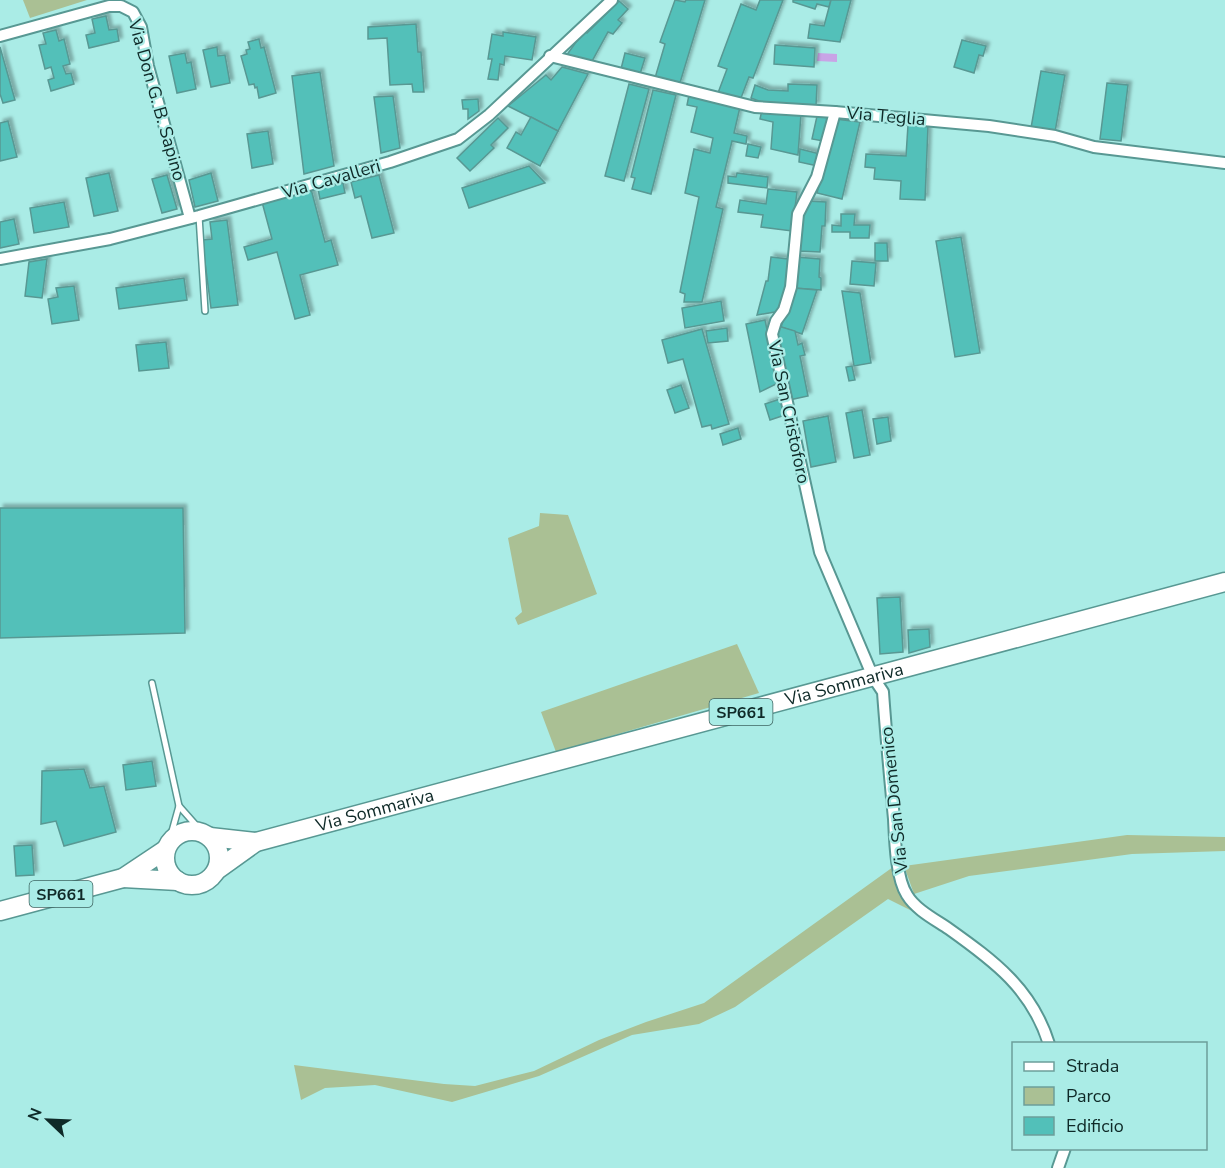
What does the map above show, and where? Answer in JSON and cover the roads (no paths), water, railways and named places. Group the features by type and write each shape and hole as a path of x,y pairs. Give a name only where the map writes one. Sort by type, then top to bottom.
{"main road":[{"name":"Via Sommariva","path":"216,870 256,842 1225,582"},
{"path":"193,830 206,835 216,844 219,852 216,870 204,883 195,885 186,885 171,876 166,868 167,846 176,835 193,830"},
{"name":"Via Sommariva","path":"206,835 256,842"},
{"name":"SP661","path":"123,878 167,846"},
{"name":"SP661","path":"0,911 123,878 178,881"}],"street":[{"name":"Via Cavalleri","path":"0,259 110,239 194,217 390,162 458,139 489,115 612,0"},
{"name":"Via Don G. B. Sapino","path":"0,36 109,6 121,6 133,12 141,27 148,66 194,217"},
{"name":"Via Teglia","path":"550,56 755,107 1017,129 1094,147 1225,164"},
{"name":"Via San Cristoforo","path":"835,112 817,177 798,214 791,287 784,310 776,321 772,334 820,552 873,677"},
{"name":"Via San Domenico","path":"873,677 883,692 897,857 907,895 919,908 978,950 1007,974 1029,1000 1042,1022 1048,1042"},
{"path":"1058,1168 1065,1150"}],"lane":[{"path":"194,217 205,312"},
{"path":"152,683 179,806 167,846"},
{"path":"179,806 206,835"}]}
